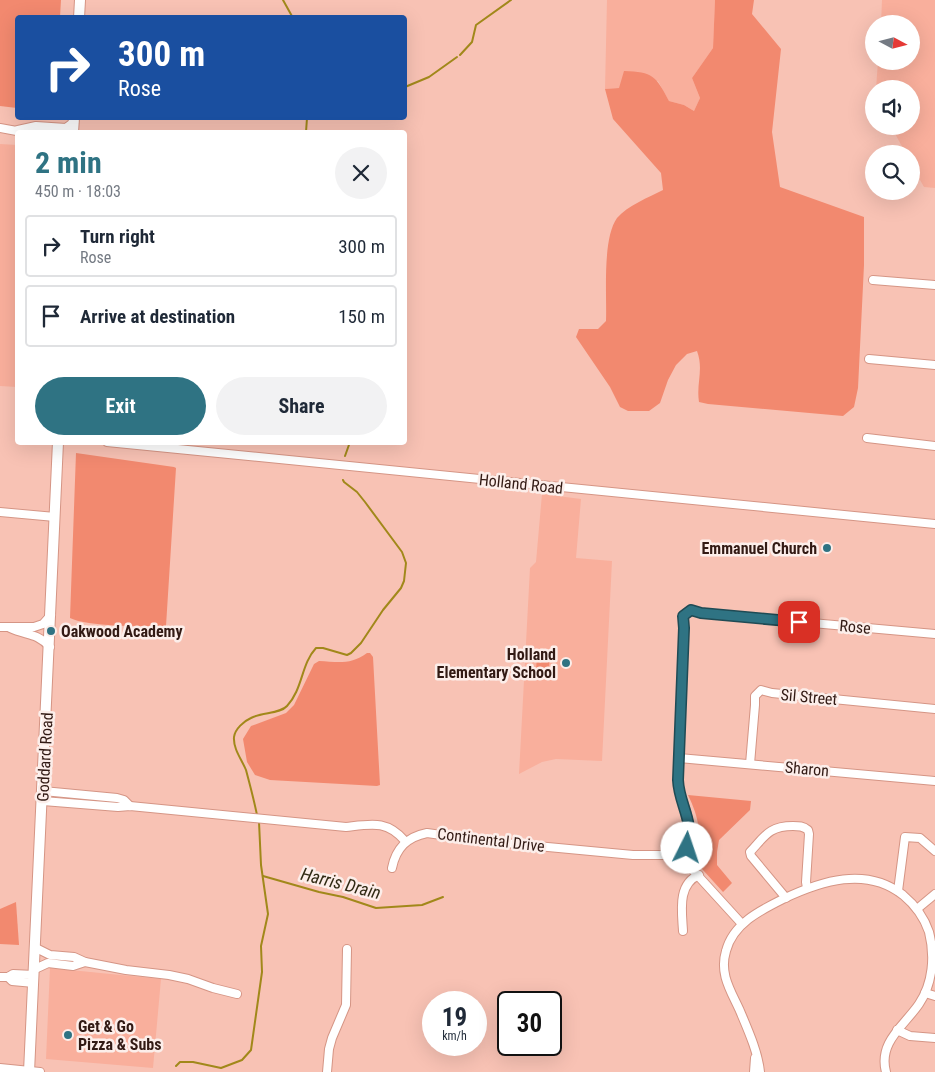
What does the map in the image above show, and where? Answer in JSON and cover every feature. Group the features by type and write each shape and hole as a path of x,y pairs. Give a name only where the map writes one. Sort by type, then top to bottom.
{"main road":[{"path":"79,15 80,0"},
{"name":"Goddard Road","path":"33,1072 36,948 58,445"}],"street":[{"path":"26,130 36,126 66,128 74,124"},
{"path":"0,128 15,131"},
{"path":"873,280 935,285"},
{"path":"869,359 935,365"},
{"path":"867,438 935,446"},
{"name":"Holland Road","path":"137,445 935,524"},
{"path":"0,512 55,518"},
{"name":"Rose","path":"679,758 683,619 686,612 691,610 701,613 935,634"},
{"path":"0,627 10,628 43,624 51,615"},
{"path":"10,628 42,638 50,647"},
{"name":"Sil Street","path":"750,764 755,705 754,696 761,690 772,693 935,709"},
{"path":"679,758 678,787 690,829 682,861"},
{"name":"Sharon","path":"679,758 935,781"},
{"path":"43,796 118,807 130,806 346,827 380,824 393,830 405,842 395,855 392,868"},
{"path":"786,898 751,856 750,852 769,831 776,827 800,826 808,830 807,888"},
{"name":"Continental Drive","path":"405,842 420,834 433,833 484,841 633,855 665,856 682,861 699,875 742,924"},
{"path":"898,891 905,837 920,838 935,851"},
{"path":"683,931 681,906 686,886 692,878 699,875"},
{"path":"760,1072 750,1033 728,987 724,969 724,958 728,944 742,924 786,898 807,888 830,881 853,878 882,883 898,891 917,909 926,924 933,948 933,966 925,993 890,1040 885,1051 884,1064 886,1072"},
{"path":"917,909 935,894"},
{"path":"36,948 50,955 74,957 84,962 126,970 169,974 188,978 213,988 237,994"},
{"path":"327,1072 332,1038 346,1004 347,949"},
{"path":"4,977 12,981 35,976 48,963 73,966 84,962"},
{"path":"925,993 935,996"},
{"path":"897,1030 910,1036 935,1038"},
{"path":"754,1072 755,1054"},
{"path":"0,1068 33,1072"}],"shaded area":[{"path":"0,0 61,0 60,15 15,15 15,108 0,106"},
{"path":"607,0 715,0 713,48 692,78 700,98 694,111 684,105 669,101 658,81 605,89"},
{"path":"715,0 754,0 752,14 781,49 772,132 780,187 864,217 864,265 858,388 854,407 843,416 699,402 700,364 697,351 687,354 676,365 668,380 660,403 649,411 628,411 620,407 610,387 576,337 579,329 598,329 606,321 607,253 612,227 617,218 632,206 663,190 661,173 613,119 605,89 619,88 624,71 648,74 661,86 669,101 684,105 694,111 700,98 692,78 713,48"},
{"path":"882,0 935,0 935,188 924,187 920,180 920,145 901,145 896,135 920,135 920,80 877,80 877,70 920,70 920,15 881,15"},
{"path":"0,144 15,145 15,387 0,386"},
{"path":"76,453 176,468 166,626 102,625 70,618"},
{"name":"Holland Elementary School","path":"542,494 581,499 576,558 612,561 602,761 556,759 542,762 519,774 530,568 536,562"},
{"path":"370,653 373,657 380,785 270,780 255,775 247,762 243,739 251,726 286,713 294,705 314,664 319,661 350,661"},
{"path":"537,655 550,656 548,675 545,676 536,671"},
{"path":"688,795 751,801 750,810 719,840 717,865 732,883 723,892 693,859 699,834 695,811"},
{"path":"16,902 19,945 0,944 0,909"},
{"path":"50,968 161,979 153,1068 46,1059"}],"waterway":[{"path":"283,0 291,15"},
{"path":"460,55 472,42 476,25 511,0"},
{"path":"407,86 429,77 457,57"},
{"path":"306,130 307,120"},
{"path":"345,456 349,445"},
{"path":"257,815 246,770 235,746 234,737 236,731 251,718 284,709 287,706 296,692 307,661 316,648 323,648 347,655 351,653 361,643 383,610 401,588 404,581 406,563 402,552 357,492 343,480"},
{"path":"176,1066 180,1062 193,1062 221,1068 242,1060 251,1050 262,972 261,946 268,914 261,865 259,822"},
{"name":"Harris Drain","path":"263,876 343,897 376,908 422,905 443,897"}],"place":[{"name":"Emmanuel Church","path":"827,548"},
{"name":"Oakwood Academy","path":"51,631"},
{"name":"Holland Elementary School","path":"566,663"},
{"name":"Get & Go Pizza & Subs","path":"68,1035"}],"route":[{"path":"687,848 690,836 689,822 678,787 683,616 691,610 701,613 799,622"}]}
